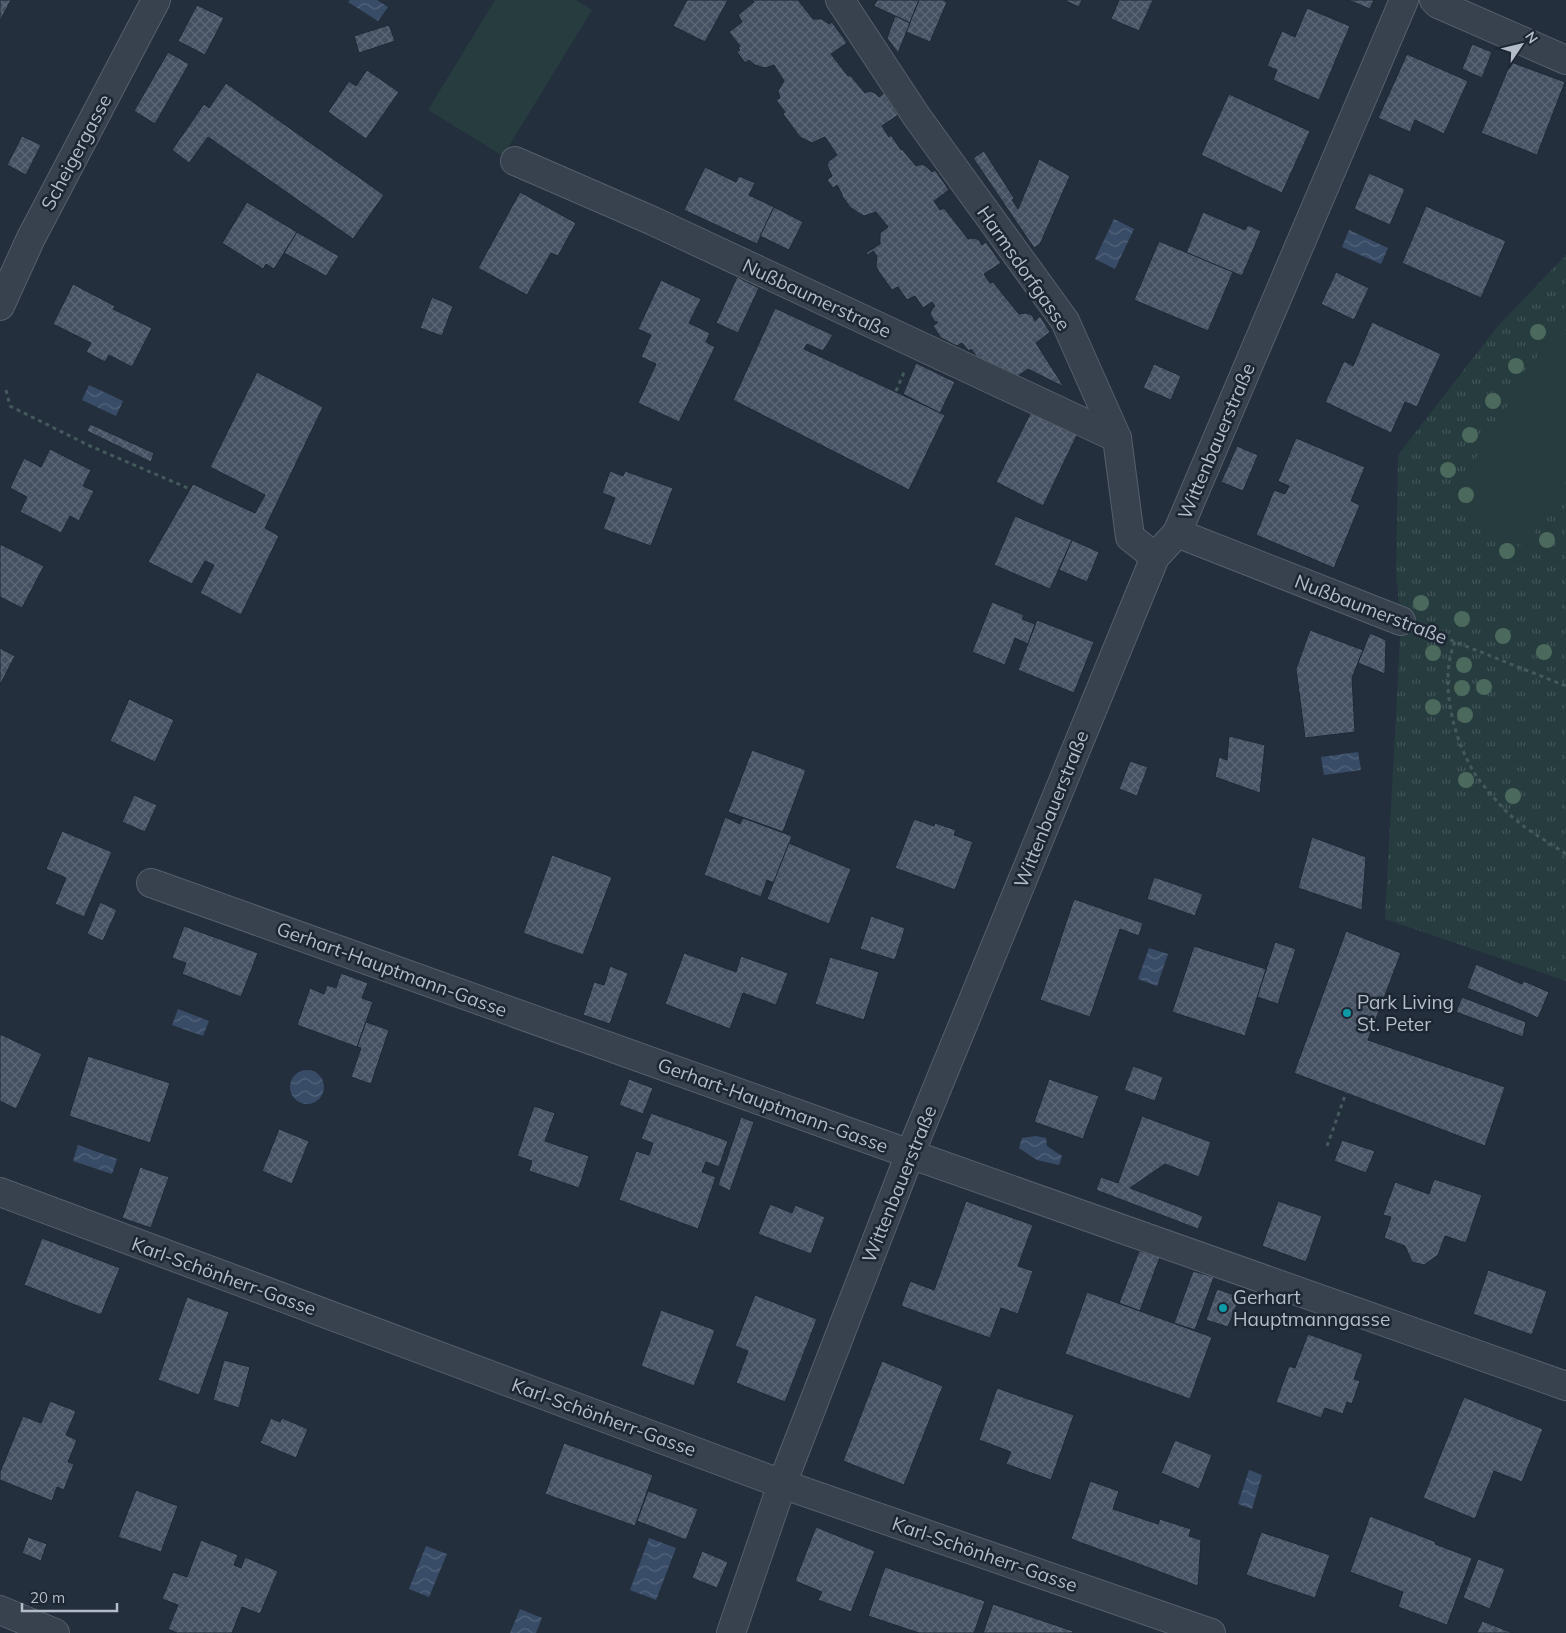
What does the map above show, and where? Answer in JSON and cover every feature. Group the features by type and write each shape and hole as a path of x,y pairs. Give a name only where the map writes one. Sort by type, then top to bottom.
{"street":[{"name":"Scheigergasse","path":"0,306 31,238 156,0"},
{"name":"Harmsdorfgasse","path":"840,0 917,117 1065,321 1117,438 1130,537 1155,557"},
{"name":"Wittenbauerstraße","path":"730,1633 782,1484 910,1154 1155,557 1177,533 1404,0"},
{"path":"1434,0 1438,4 1566,60"},
{"name":"Nußbaumerstraße","path":"515,161 653,221 1117,438"},
{"name":"Nußbaumerstraße","path":"1177,533 1402,621"},
{"name":"Gerhart-Hauptmann-Gasse","path":"151,883 1566,1386"},
{"name":"Karl-Schönherr-Gasse","path":"0,1192 782,1484 1211,1633"},
{"path":"0,1610 55,1633"}],"path":[{"path":"6,390 10,406 90,446 190,489"},
{"name":"Nußbaumerstraße","path":"1402,621 1566,686"},
{"path":"1455,642 1451,651 1447,676 1450,708 1460,744 1477,776 1505,810 1530,830 1566,854"},
{"path":"1326,1146 1346,1093"}],"green space":[{"path":"495,0 576,0 592,10 503,156 428,110"},
{"path":"1566,255 1566,981 1385,919 1401,621 1396,575 1398,455 1497,327"},
{"path":"1556,325 1566,331 1566,480 1525,548 1449,503"}],"water":[{"path":"350,0 377,0 388,7 378,21 348,2"},
{"path":"1114,219 1134,229 1115,269 1095,259"},
{"path":"1349,230 1388,248 1381,264 1342,247"},
{"path":"89,385 123,401 116,416 82,400"},
{"path":"1358,752 1361,770 1324,775 1321,757"},
{"path":"1149,948 1168,954 1157,986 1138,979"},
{"path":"178,1009 209,1021 203,1036 172,1025"},
{"path":"307,1070 319,1075 324,1087 319,1099 307,1104 295,1099 290,1087 295,1075"},
{"path":"1036,1136 1046,1138 1047,1146 1062,1156 1059,1165 1037,1160 1019,1148 1022,1138"},
{"path":"78,1145 117,1159 112,1174 73,1161"},
{"path":"1249,1470 1262,1475 1252,1509 1238,1504"},
{"path":"649,1538 676,1548 656,1600 630,1590"},
{"path":"426,1546 447,1554 429,1597 409,1589"},
{"path":"520,1609 542,1618 536,1633 510,1633"}],"building":[{"path":"0,0 11,0 0,21"},
{"path":"687,0 728,0 705,42 673,26"},
{"path":"752,0 798,0 813,19 822,19 829,24 832,22 847,43 831,54 848,76 850,75 865,93 870,91 879,97 884,93 898,115 882,126 889,137 891,135 901,150 916,166 922,164 932,172 935,170 949,190 934,201 940,210 944,208 968,239 975,238 982,245 986,242 1001,263 984,274 990,283 993,282 1019,314 1026,313 1032,315 1035,321 1040,316 1050,332 1036,343 1064,387 1028,369 1018,376 983,360 980,361 971,349 969,351 962,343 957,346 941,338 933,326 938,322 935,322 930,314 935,306 932,302 923,308 915,296 907,300 898,287 892,290 876,266 877,256 873,251 868,255 866,253 880,244 880,233 888,227 876,212 864,216 850,207 837,185 833,188 827,180 832,176 827,165 837,155 825,137 812,143 800,137 783,114 785,112 776,100 780,98 778,91 784,81 774,65 765,68 755,65 749,60 745,63 737,52 740,50 738,48 740,46 729,32 742,22 738,15 754,2"},
{"path":"877,0 919,0 910,23 874,6"},
{"path":"919,0 943,0 947,2 930,42 906,32"},
{"path":"1064,0 1082,0 1079,7"},
{"path":"1119,0 1153,0 1139,31 1111,19"},
{"path":"1348,0 1374,0 1370,9"},
{"path":"197,5 224,18 205,55 178,41"},
{"path":"1307,8 1350,26 1319,100 1273,80 1277,70 1267,66 1282,31 1295,37"},
{"path":"895,16 910,23 898,53 887,38"},
{"path":"389,25 395,41 359,53 354,36"},
{"path":"1472,44 1492,52 1482,78 1462,69"},
{"path":"168,52 189,64 155,124 134,111"},
{"path":"1407,54 1468,81 1444,134 1415,120 1410,132 1378,118"},
{"path":"1511,62 1565,82 1537,155 1481,133"},
{"path":"367,70 399,92 366,139 328,112 349,81 356,86"},
{"path":"226,83 384,195 353,239 208,137 189,163 172,150 204,104 209,108"},
{"path":"1229,94 1310,131 1282,193 1201,155"},
{"path":"22,136 41,145 26,175 7,165"},
{"path":"984,151 1014,198 1012,200 1018,209 1039,159 1070,176 1040,244 1034,248 973,158"},
{"path":"705,167 736,182 739,176 755,183 749,195 774,207 757,244 684,210"},
{"path":"1369,173 1405,189 1390,225 1354,209"},
{"path":"520,192 576,223 558,256 551,253 527,295 478,268"},
{"path":"247,202 297,232 274,269 266,264 263,269 222,243"},
{"path":"1426,206 1506,241 1481,298 1402,263"},
{"path":"774,207 803,222 789,250 760,236"},
{"path":"1203,212 1245,230 1248,225 1261,231 1242,276 1186,253"},
{"path":"297,232 339,256 326,276 284,253"},
{"path":"1159,241 1233,272 1208,331 1134,300"},
{"path":"1336,272 1369,288 1354,320 1321,304"},
{"path":"737,277 759,288 738,333 716,323"},
{"path":"661,280 701,299 689,323 710,333 706,342 715,347 679,422 638,403 656,364 641,357 651,335 638,329"},
{"path":"73,284 115,306 113,309 152,328 132,367 109,355 105,362 86,352 91,343 53,324"},
{"path":"432,297 453,306 442,336 420,328"},
{"path":"775,308 833,335 823,351 807,344 804,349 945,415 909,490 733,400"},
{"path":"1372,322 1441,354 1417,407 1405,402 1391,433 1325,402 1344,361 1353,366"},
{"path":"916,363 955,382 940,413 903,394"},
{"path":"1154,364 1181,376 1171,400 1143,388"},
{"path":"257,372 323,407 265,528 279,536 241,615 200,593 214,565 205,561 192,584 148,562 193,484 255,513 265,495 210,467"},
{"path":"1032,410 1077,435 1043,506 996,482"},
{"path":"90,424 154,453 151,462 87,431"},
{"path":"1296,438 1365,467 1351,501 1360,505 1334,568 1256,535 1274,490 1285,494 1289,486 1278,481"},
{"path":"1237,446 1258,455 1243,491 1221,482"},
{"path":"50,449 91,470 83,486 94,491 79,521 70,516 61,533 20,512 27,497 10,488 24,458 41,467"},
{"path":"610,471 623,476 625,471 673,488 651,546 603,529 615,498 602,493"},
{"path":"1015,516 1072,540 1050,589 994,565"},
{"path":"1072,540 1099,552 1087,582 1059,570"},
{"path":"0,544 44,566 22,608 0,597"},
{"path":"992,602 1024,615 1022,619 1035,624 1028,644 1015,638 1005,665 972,652"},
{"path":"1037,620 1094,642 1074,693 1018,670"},
{"path":"1310,630 1363,650 1352,678 1355,732 1305,738 1296,669"},
{"path":"1370,633 1386,640 1385,674 1358,663"},
{"path":"0,648 15,656 0,685"},
{"path":"129,699 174,720 155,762 110,741"},
{"path":"1229,736 1265,745 1260,793 1215,777 1219,757 1227,760"},
{"path":"752,750 806,770 783,832 728,812"},
{"path":"1130,761 1148,767 1137,796 1119,789"},
{"path":"134,795 157,805 145,832 122,822"},
{"path":"725,817 740,824 743,818 792,836 774,883 767,880 761,897 704,875"},
{"path":"914,819 934,826 935,823 956,830 954,835 973,842 955,890 895,868"},
{"path":"62,831 112,852 84,917 55,904 66,878 46,869"},
{"path":"1312,837 1366,857 1362,910 1298,888"},
{"path":"789,843 851,869 829,924 767,899"},
{"path":"552,855 612,877 583,955 523,933"},
{"path":"1154,877 1203,894 1195,916 1147,899"},
{"path":"1074,899 1143,923 1139,936 1120,929 1090,1017 1040,1000"},
{"path":"100,902 117,910 103,941 87,934"},
{"path":"871,916 905,928 895,960 860,949"},
{"path":"184,926 258,953 241,997 182,974 186,963 172,958"},
{"name":"Park Living St. Peter","path":"1346,931 1401,953 1368,1040 1505,1087 1485,1146 1294,1073"},
{"path":"1275,942 1296,949 1278,1004 1257,997"},
{"path":"1194,946 1266,969 1245,1036 1172,1012"},
{"path":"684,953 736,972 741,956 788,973 776,1005 743,993 730,1029 665,1004"},
{"path":"830,957 879,972 864,1020 815,1004"},
{"path":"1476,964 1522,984 1524,981 1549,992 1538,1018 1467,988"},
{"path":"610,966 628,973 610,1024 583,1015 594,982 604,985"},
{"path":"341,973 368,983 362,998 373,1002 357,1047 297,1025 310,988 324,994 327,985 336,988"},
{"path":"1462,997 1526,1022 1523,1037 1456,1012"},
{"path":"366,1022 389,1030 371,1084 351,1077 361,1048 357,1047"},
{"path":"0,1034 42,1054 16,1109 0,1101"},
{"path":"88,1056 170,1083 150,1143 69,1116"},
{"path":"1133,1066 1163,1077 1155,1101 1124,1090"},
{"path":"629,1079 653,1088 643,1114 619,1105"},
{"path":"1049,1079 1099,1096 1083,1139 1034,1122"},
{"path":"534,1106 555,1113 545,1141 589,1156 579,1188 529,1171 532,1161 517,1156"},
{"path":"651,1113 728,1141 719,1167 706,1162 702,1172 716,1177 698,1229 619,1200 636,1151 649,1155 653,1143 641,1139"},
{"path":"1142,1116 1211,1142 1199,1177 1165,1164 1130,1188 1203,1216 1198,1229 1096,1190 1101,1177 1118,1183"},
{"path":"741,1117 754,1122 730,1191 718,1185"},
{"path":"279,1129 309,1141 292,1184 262,1171"},
{"path":"1342,1140 1375,1151 1366,1173 1334,1161"},
{"path":"140,1167 169,1177 151,1228 122,1218"},
{"path":"1434,1179 1482,1195 1466,1243 1445,1236 1438,1255 1424,1265 1412,1262 1405,1246 1384,1238 1391,1217 1383,1215 1395,1182 1429,1194"},
{"path":"966,1201 1033,1225 1018,1266 1033,1271 1018,1314 1001,1308 990,1338 901,1306 910,1281 934,1290"},
{"path":"1278,1201 1322,1216 1306,1262 1262,1246"},
{"path":"770,1204 792,1213 795,1205 825,1217 811,1254 758,1234"},
{"path":"42,1238 120,1268 101,1315 24,1285"},
{"path":"1139,1251 1160,1257 1140,1311 1119,1303"},
{"path":"1488,1270 1547,1291 1532,1335 1473,1314"},
{"path":"1193,1271 1214,1277 1195,1330 1174,1323"},
{"name":"Gerhart Hauptmanngasse","path":"1217,1289 1240,1297 1228,1327 1206,1320"},
{"path":"1087,1292 1212,1337 1190,1399 1065,1354"},
{"path":"755,1295 817,1319 785,1402 736,1383 748,1351 735,1346"},
{"path":"187,1297 229,1312 199,1395 158,1380"},
{"path":"661,1310 715,1330 694,1386 641,1366"},
{"path":"1308,1334 1363,1354 1354,1379 1360,1381 1352,1404 1347,1402 1343,1414 1325,1408 1321,1418 1276,1402 1289,1366 1295,1368"},
{"path":"224,1360 250,1367 239,1408 213,1400"},
{"path":"882,1361 943,1386 904,1485 843,1461"},
{"path":"997,1388 1074,1415 1051,1480 1006,1464 1011,1452 979,1440"},
{"path":"1464,1397 1543,1429 1522,1482 1494,1471 1475,1519 1423,1498"},
{"path":"50,1401 76,1411 66,1435 77,1440 68,1462 74,1464 64,1490 57,1487 52,1501 0,1480 0,1472 23,1416 41,1423"},
{"path":"271,1418 280,1422 282,1418 308,1429 296,1458 260,1443"},
{"path":"1175,1440 1212,1455 1199,1489 1161,1473"},
{"path":"564,1443 653,1475 635,1526 545,1494"},
{"path":"1090,1481 1119,1491 1113,1509 1158,1524 1160,1519 1191,1529 1189,1536 1201,1540 1198,1586 1071,1539"},
{"path":"136,1490 178,1506 161,1552 118,1537"},
{"path":"648,1491 698,1509 686,1540 637,1521"},
{"path":"1370,1516 1472,1558 1447,1625 1398,1607 1403,1592 1350,1572"},
{"path":"816,1527 875,1551 851,1612 818,1600 822,1592 795,1581"},
{"path":"1261,1532 1330,1555 1315,1598 1246,1575"},
{"path":"28,1537 47,1544 41,1561 22,1553"},
{"path":"201,1540 238,1555 234,1565 241,1568 245,1557 278,1571 260,1614 242,1607 232,1633 177,1633 168,1629 178,1605 162,1599 173,1572 187,1577"},
{"path":"702,1551 728,1562 717,1588 692,1578"},
{"path":"1478,1559 1505,1569 1490,1609 1463,1598"},
{"path":"885,1567 985,1601 974,1633 919,1633 868,1616"},
{"path":"993,1604 1073,1631 1072,1633 983,1633"},
{"path":"1482,1621 1513,1633 1477,1633"}],"place":[{"name":"Park Living St. Peter","path":"1347,1013"},
{"name":"Gerhart Hauptmanngasse","path":"1223,1308"}]}
